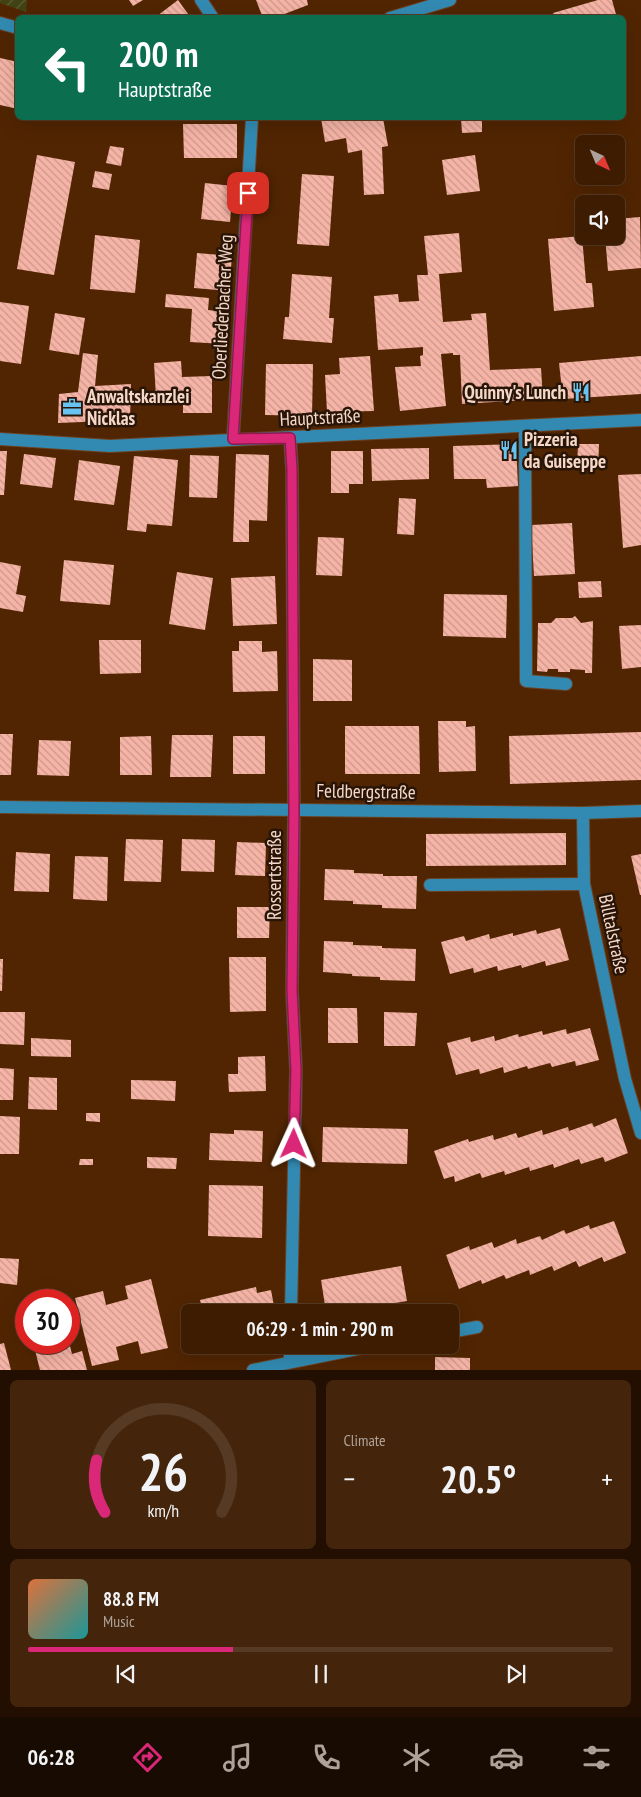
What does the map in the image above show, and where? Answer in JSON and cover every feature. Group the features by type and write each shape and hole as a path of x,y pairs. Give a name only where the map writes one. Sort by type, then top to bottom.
{"street":[{"path":"202,0 211,15"},
{"path":"400,15 450,0"},
{"path":"0,23 15,27"},
{"name":"Oberliederbacher Weg","path":"233,439 252,120"},
{"name":"Hauptstraße","path":"0,439 110,446 641,420"},
{"path":"525,426 526,681 566,684"},
{"name":"Rossertstraße","path":"290,438 292,469 294,809 292,991 296,1070 291,1304"},
{"name":"Feldbergstraße","path":"0,807 583,813 641,811"},
{"name":"Billtalstraße","path":"583,813 584,884 635,1090 641,1133"},
{"path":"430,885 584,884"},
{"path":"459,1330 477,1326"},
{"path":"290,1354 290,1361"},
{"path":"253,1370 328,1354"}],"shaded area":[{"path":"0,0 27,0 26,12 0,3"}],"building":[{"path":"129,0 143,0 133,6"},
{"path":"178,0 189,15 158,15"},
{"path":"256,0 307,0 308,5 282,15 262,15"},
{"path":"598,0 612,0 616,15 553,15 553,13"},
{"path":"0,58 15,61 15,108 0,105"},
{"path":"321,120 383,120 388,146 382,147 384,194 364,195 362,150 348,153 346,138 325,142"},
{"path":"461,120 482,120 482,132 462,133"},
{"path":"183,124 237,124 237,158 184,158"},
{"path":"110,146 124,148 121,166 106,163"},
{"path":"37,155 75,162 54,275 17,269"},
{"path":"475,155 480,191 447,195 442,160"},
{"path":"95,171 112,174 109,190 92,187"},
{"path":"302,174 334,176 329,246 297,244"},
{"path":"205,183 233,186 230,222 201,219"},
{"path":"640,217 641,268 608,271 606,245 625,245 625,218"},
{"path":"459,233 462,272 439,274 443,322 472,320 471,314 486,313 490,370 541,368 543,399 462,404 460,355 453,355 453,353 441,354 446,406 400,411 395,367 421,366 420,356 423,355 423,347 378,350 374,296 398,294 399,302 419,301 417,275 428,275 424,236"},
{"path":"95,235 140,240 135,293 90,289"},
{"path":"575,237 575,245 583,245 586,283 592,283 594,307 554,311 548,239"},
{"path":"197,253 232,256 229,291 194,288"},
{"path":"292,274 332,277 329,318 334,318 332,343 283,339 285,317 289,317"},
{"path":"166,294 209,298 208,310 225,312 224,344 190,342 192,309 165,307"},
{"path":"0,302 29,306 21,364 0,361"},
{"path":"55,313 85,318 79,355 49,350"},
{"path":"83,353 98,355 95,386 131,384 130,420 58,423 59,394 78,392"},
{"path":"370,356 374,411 327,412 325,375 340,374 339,358"},
{"path":"641,356 641,394 563,399 559,363"},
{"path":"181,361 182,377 212,376 212,413 183,413 183,396 156,397 154,363"},
{"path":"266,364 313,364 312,416 265,415"},
{"path":"516,444 518,486 487,488 486,479 454,479 453,446"},
{"path":"578,444 599,444 598,469 577,470"},
{"path":"429,448 429,479 372,481 371,449"},
{"path":"0,451 7,451 4,495 0,495"},
{"path":"331,451 363,451 363,484 349,484 349,493 331,493"},
{"path":"24,454 56,458 52,488 20,484"},
{"path":"236,454 269,455 267,521 249,520 249,542 233,542"},
{"path":"190,455 219,456 217,498 189,497"},
{"path":"134,456 178,460 172,526 147,524 146,532 127,530"},
{"path":"79,460 120,466 114,505 74,500"},
{"path":"641,474 641,545 623,548 618,475"},
{"path":"399,498 416,499 414,535 397,534"},
{"path":"572,523 575,574 534,576 531,525"},
{"path":"318,537 344,538 342,576 316,575"},
{"path":"64,560 114,565 110,605 60,601"},
{"path":"0,562 21,566 16,594 26,596 23,612 0,608"},
{"path":"177,572 213,578 205,630 169,624"},
{"path":"275,576 277,624 233,626 231,578"},
{"path":"601,581 602,597 579,598 578,582"},
{"path":"444,594 507,595 506,638 443,636"},
{"path":"575,616 581,623 593,621 592,673 585,673 585,670 570,669 570,672 558,672 558,669 548,669 547,672 537,671 538,623 551,623 556,618 572,618"},
{"path":"641,625 641,667 622,669 619,626"},
{"path":"99,640 141,640 141,673 100,674"},
{"path":"239,641 262,641 262,652 277,651 278,691 233,692 232,651 239,651"},
{"path":"313,659 352,660 352,701 313,701"},
{"path":"438,721 466,721 466,727 475,726 476,771 439,772"},
{"path":"345,726 419,726 420,774 345,774"},
{"path":"641,732 641,780 510,784 509,736"},
{"path":"0,734 13,734 11,775 0,775"},
{"path":"172,735 213,735 211,777 170,777"},
{"path":"151,736 152,775 120,775 120,737"},
{"path":"233,736 265,736 265,774 233,774"},
{"path":"39,740 71,741 69,776 37,775"},
{"path":"566,833 566,865 426,866 426,834"},
{"path":"126,839 163,840 161,882 124,881"},
{"path":"182,839 215,840 214,872 181,871"},
{"path":"237,842 266,843 265,876 235,875"},
{"path":"16,852 50,854 49,892 14,891"},
{"path":"641,854 641,895 640,895 631,856"},
{"path":"75,856 108,857 107,901 73,899"},
{"path":"325,869 354,870 354,873 383,874 383,876 417,876 416,909 382,908 382,905 353,904 353,901 324,900"},
{"path":"237,907 270,907 269,938 237,938"},
{"path":"560,928 569,960 546,966 545,961 522,968 521,965 498,971 497,966 474,973 473,968 450,974 441,942 464,936 466,941 489,934 490,939 536,930 537,934"},
{"path":"324,941 353,942 353,945 382,946 382,948 416,949 415,981 380,980 380,977 323,972"},
{"path":"229,957 266,957 266,1011 230,1012"},
{"path":"0,959 3,959 2,991 0,991"},
{"path":"328,1008 357,1008 358,1043 328,1043"},
{"path":"0,1012 25,1012 24,1045 0,1044"},
{"path":"384,1012 417,1013 415,1046 384,1046"},
{"path":"590,1028 599,1060 576,1066 575,1061 552,1067 550,1063 528,1069 527,1066 504,1073 503,1067 480,1074 479,1069 456,1075 447,1043 470,1037 471,1042 494,1036 495,1041 518,1034 519,1037 542,1031 543,1035 566,1029 567,1034"},
{"path":"31,1038 71,1040 71,1057 31,1056"},
{"path":"265,1056 266,1091 229,1092 228,1074 238,1074 238,1057"},
{"path":"0,1068 14,1069 13,1100 0,1100"},
{"path":"29,1077 57,1078 57,1110 28,1109"},
{"path":"131,1080 176,1081 175,1101 131,1099"},
{"path":"86,1113 100,1113 100,1122 86,1121"},
{"path":"0,1116 20,1117 19,1154 0,1154"},
{"path":"616,1118 628,1153 605,1162 603,1157 581,1164 579,1159 554,1168 553,1164 530,1171 529,1167 505,1175 504,1171 482,1178 480,1173 455,1182 454,1176 444,1179 434,1151 468,1139 469,1142 493,1135 494,1140 516,1133 518,1138 542,1130 543,1135 568,1127 569,1131 592,1123 594,1127"},
{"path":"323,1127 408,1129 407,1164 322,1162"},
{"path":"234,1130 263,1131 262,1162 209,1160 210,1133 234,1134"},
{"path":"147,1157 177,1158 176,1169 147,1168"},
{"path":"80,1159 93,1159 93,1165 79,1165"},
{"path":"209,1185 263,1186 262,1238 208,1236"},
{"path":"614,1221 626,1253 604,1262 602,1257 579,1267 576,1261 554,1271 552,1266 530,1275 529,1270 506,1279 504,1275 482,1284 481,1280 459,1289 446,1255 469,1246 470,1250 492,1242 494,1248 516,1239 517,1244 540,1236 542,1240 564,1230 566,1234 589,1225 590,1229"},
{"path":"0,1258 19,1259 17,1285 0,1283"},
{"path":"401,1266 407,1301 389,1304 325,1304 321,1280"},
{"path":"151,1279 168,1348 141,1354 138,1341 116,1347 119,1360 92,1366 80,1318 80,1297 103,1291 106,1305 128,1299 125,1286"},
{"path":"256,1287 257,1293 271,1290 274,1304 201,1304 200,1300"},
{"path":"4,1343 11,1370 0,1370 0,1344"},
{"path":"82,1351 87,1370 40,1370 36,1354 80,1354"},
{"path":"435,1357 470,1358 470,1370 435,1370"}],"place":[{"name":"Quinny's Lunch","path":"581,392"},
{"name":"Anwaltskanzlei Nicklas","path":"72,407"},
{"name":"Pizzeria da Guiseppe","path":"509,450"}],"route":[{"path":"248,193 233,439 290,438 292,469 294,809 292,991 296,1070 294,1144"}]}
